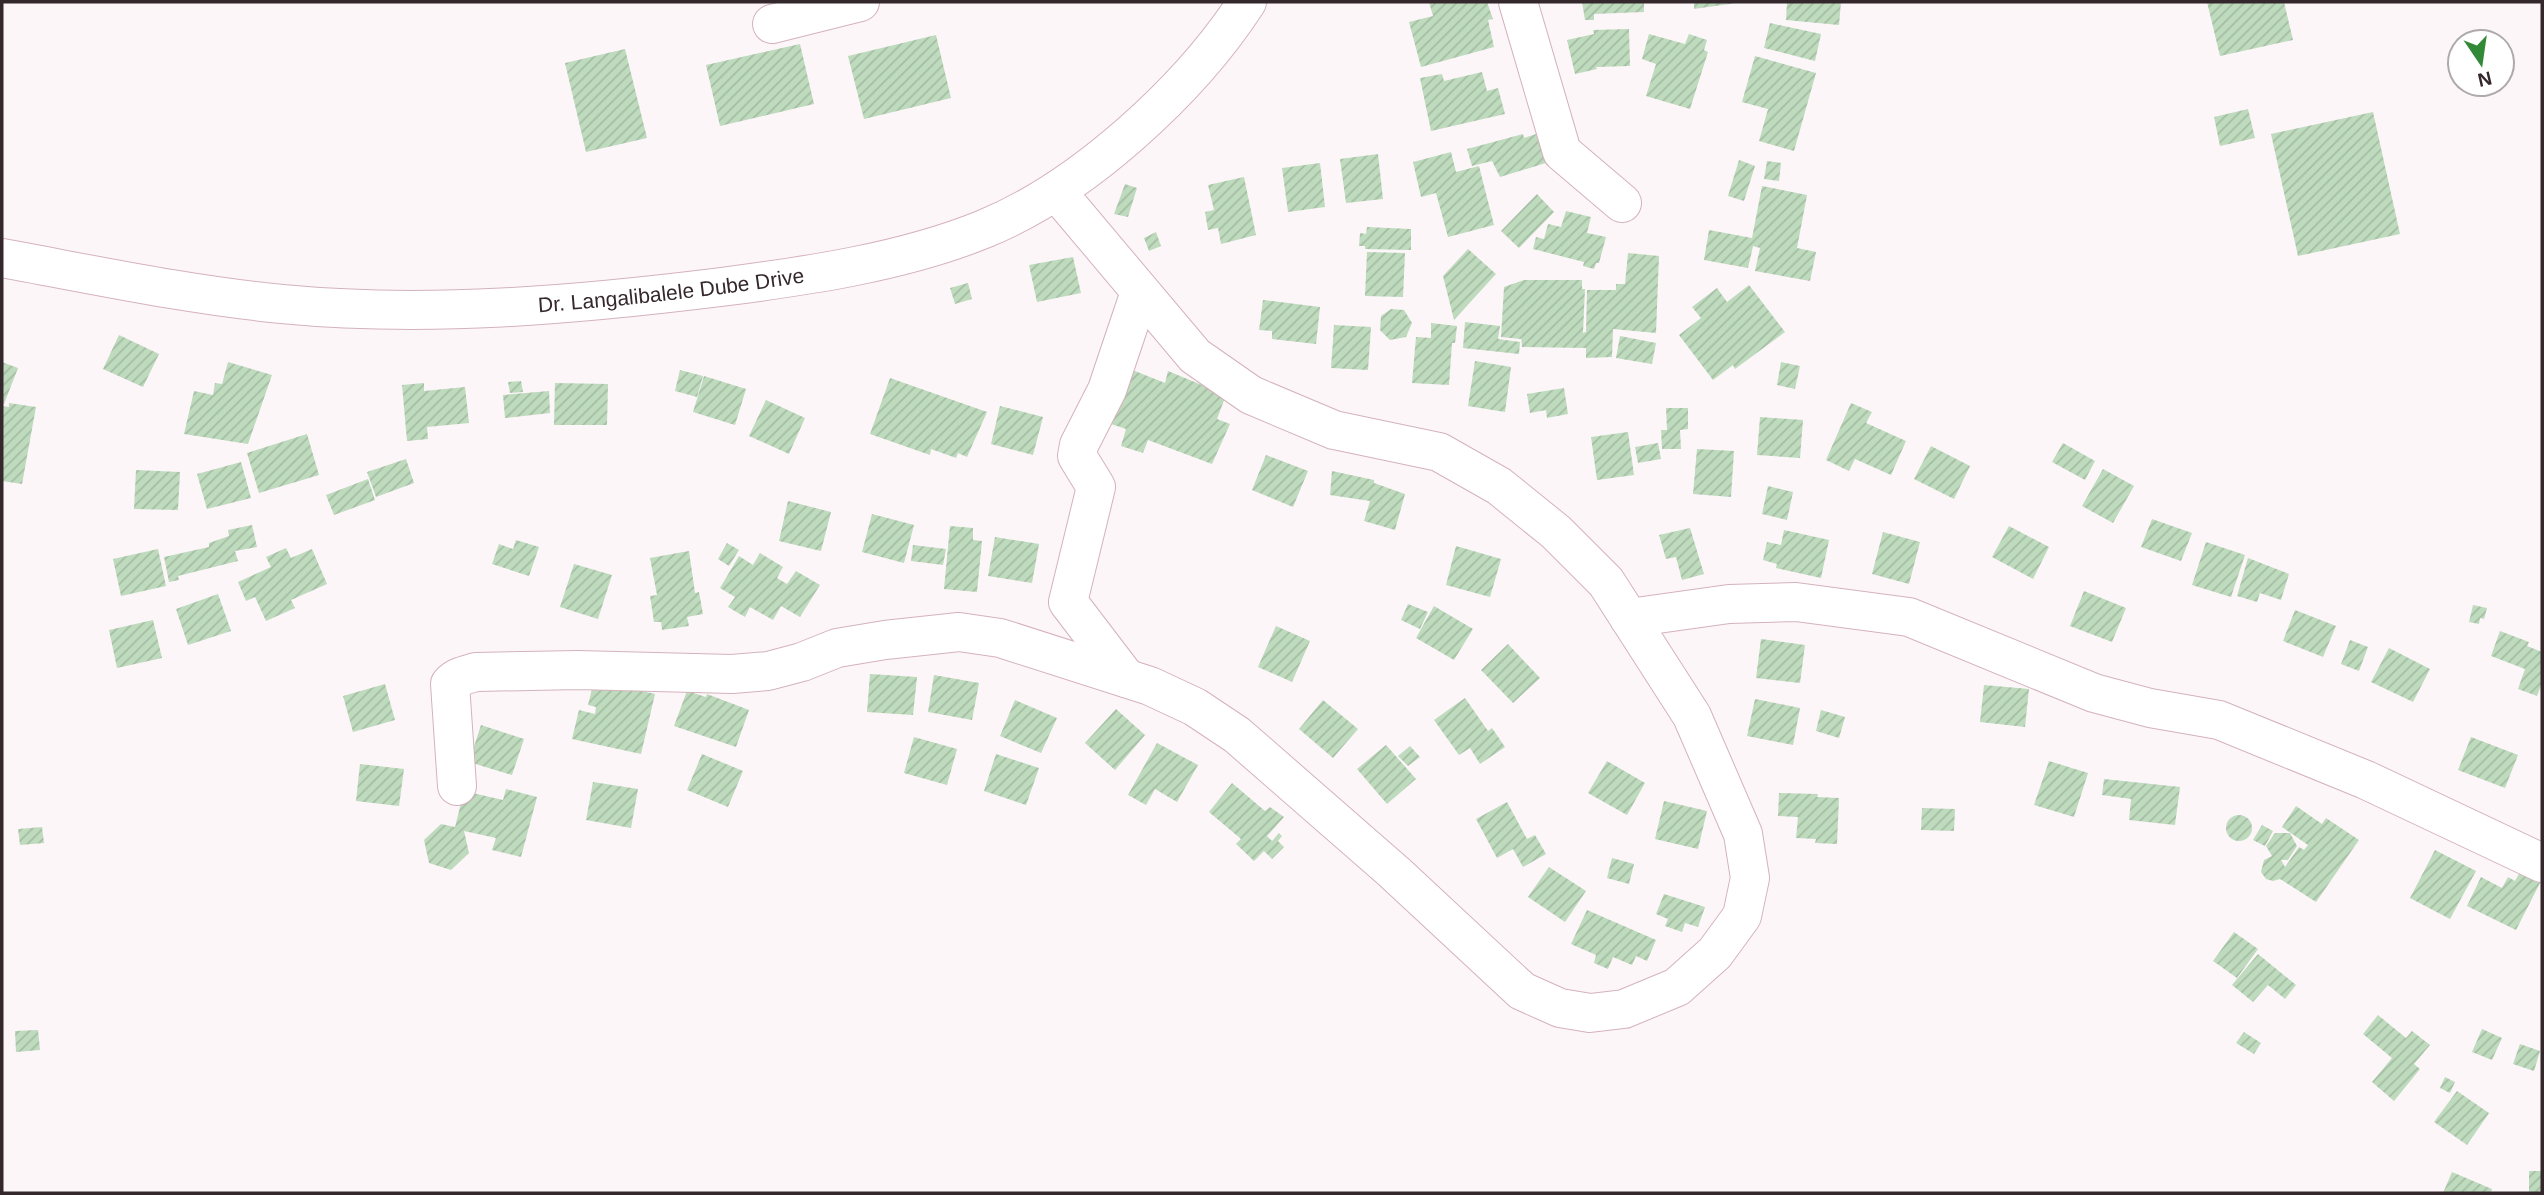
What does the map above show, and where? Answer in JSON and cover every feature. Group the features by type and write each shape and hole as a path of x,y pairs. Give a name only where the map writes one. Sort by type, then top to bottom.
{"street":[{"path":"772,24 860,2"},
{"name":"Dr. Langalibalele Dube Drive","path":"2,258 186,292 283,304 408,309 523,306 688,291 818,275 938,245 986,229 1056,191 1108,152 1180,88 1247,2"},
{"path":"1518,2 1562,152 1622,203"},
{"path":"457,786 450,684 455,678 476,672 768,671 837,648 885,639 959,632 1000,638 1126,678 1195,707 1237,735 1394,872 1522,991 1560,1009 1590,1013 1624,1009 1677,987 1715,953 1742,916 1750,878 1744,834 1692,716 1606,582 1556,531 1499,486 1439,452 1334,430 1251,395 1195,356 1056,191"},
{"path":"1126,678 1069,602 1096,487 1077,456 1079,445 1107,390 1140,292"},
{"path":"1629,618 1729,604 1796,602 1909,617 2095,693 2150,708 2219,720 2366,780 2542,863"}],"building":[{"path":"1429,2 1487,2 1493,19 1488,20 1494,47 1421,67 1409,22 1433,16"},
{"path":"1582,2 1644,2 1644,12 1594,14 1594,20 1585,20"},
{"path":"1694,2 1736,2 1736,3 1694,9"},
{"path":"1787,2 1841,2 1839,25 1786,20"},
{"path":"2207,2 2284,2 2293,40 2220,56"},
{"path":"1770,23 1821,34 1815,61 1764,48"},
{"path":"1629,29 1630,66 1596,67 1597,69 1575,74 1567,40 1594,34 1593,30"},
{"path":"1649,34 1685,44 1689,34 1707,40 1704,50 1708,52 1690,109 1646,96 1656,64 1642,59"},
{"path":"936,35 951,98 864,119 848,56"},
{"path":"800,44 814,104 720,126 706,65"},
{"path":"625,49 647,138 586,152 565,63"},
{"path":"1755,56 1816,73 1794,151 1759,141 1768,109 1742,102"},
{"path":"1482,72 1487,91 1498,88 1505,114 1431,131 1420,78 1442,74 1444,81"},
{"path":"2248,109 2255,138 2220,146 2214,117"},
{"path":"2373,112 2400,234 2298,256 2271,134"},
{"path":"1523,134 1524,138 1536,134 1546,163 1500,177 1492,161 1472,166 1467,149"},
{"path":"1451,152 1456,172 1479,166 1494,225 1448,237 1436,193 1421,197 1413,162"},
{"path":"1378,154 1383,199 1346,203 1340,159"},
{"path":"1739,160 1755,166 1744,201 1728,196"},
{"path":"1767,161 1781,163 1779,181 1764,179"},
{"path":"1320,163 1325,207 1288,212 1282,168"},
{"path":"1244,177 1256,235 1221,244 1218,228 1208,230 1205,212 1214,210 1208,185"},
{"path":"1125,184 1137,188 1128,217 1114,214"},
{"path":"1762,186 1807,195 1797,248 1816,252 1810,281 1755,271 1760,248 1753,246 1748,268 1704,260 1709,230 1752,238"},
{"path":"1537,194 1554,212 1519,248 1501,231"},
{"path":"1566,211 1591,217 1587,233 1606,237 1599,263 1596,263 1594,269 1583,266 1584,262 1533,249 1536,237 1544,239 1548,224 1561,227"},
{"path":"1367,227 1411,229 1411,250 1365,249 1365,246 1359,246 1360,233 1366,234"},
{"path":"1156,232 1161,246 1149,251 1144,238"},
{"path":"1468,249 1496,274 1454,320 1443,276"},
{"path":"1367,252 1405,253 1403,297 1365,296"},
{"path":"1628,253 1659,256 1656,333 1613,329 1612,357 1586,358 1586,348 1522,347 1521,335 1521,339 1501,337 1504,287 1524,280 1582,280 1582,289 1585,289 1583,333 1586,332 1587,290 1616,290 1616,284 1625,284"},
{"path":"1073,257 1081,293 1037,302 1029,265"},
{"path":"968,283 972,299 955,304 950,288"},
{"path":"1749,285 1785,332 1735,369 1733,365 1713,380 1679,335 1701,318 1692,307 1717,288 1727,302"},
{"path":"1263,300 1320,307 1316,344 1272,339 1272,331 1259,330"},
{"path":"1391,309 1404,310 1412,323 1406,337 1390,340 1380,330 1381,316"},
{"path":"1465,322 1500,326 1498,339 1520,342 1519,354 1463,348"},
{"path":"1431,323 1457,326 1455,343 1452,343 1449,385 1412,383 1416,337 1431,338"},
{"path":"1334,325 1371,327 1368,370 1331,368"},
{"path":"119,335 159,354 143,387 103,369"},
{"path":"1620,336 1656,343 1652,364 1616,358"},
{"path":"1475,361 1511,367 1505,412 1468,406"},
{"path":"2,362 18,368 4,404 2,404"},
{"path":"228,362 272,375 248,444 184,434 194,391 213,395 215,383 222,384"},
{"path":"1781,362 1800,366 1795,389 1777,385"},
{"path":"1130,369 1165,383 1168,371 1226,395 1217,419 1230,424 1212,464 1148,440 1143,453 1121,446 1126,429 1108,423"},
{"path":"680,370 703,376 697,397 675,391"},
{"path":"704,376 746,389 735,425 693,412"},
{"path":"890,378 987,412 967,457 958,453 956,458 931,449 930,455 870,434"},
{"path":"521,381 523,392 510,393 508,382"},
{"path":"424,383 424,391 465,387 469,423 427,427 428,439 407,441 402,385"},
{"path":"555,383 608,384 607,425 554,425"},
{"path":"1564,388 1568,414 1547,418 1546,410 1530,413 1527,394"},
{"path":"549,391 550,413 505,418 503,395"},
{"path":"766,400 805,418 789,454 749,436"},
{"path":"9,403 36,407 22,484 2,481 2,406 9,407"},
{"path":"1851,403 1872,412 1866,423 1906,441 1891,475 1855,459 1849,471 1826,460"},
{"path":"1000,406 1043,417 1033,455 991,444"},
{"path":"1666,408 1688,408 1688,429 1680,430 1681,449 1662,449 1661,430 1667,430"},
{"path":"1760,417 1803,420 1800,458 1757,455"},
{"path":"1628,432 1634,475 1597,480 1591,437"},
{"path":"307,434 319,475 259,493 247,453"},
{"path":"1658,443 1661,459 1638,463 1635,447"},
{"path":"2063,443 2095,461 2085,480 2052,462"},
{"path":"1931,446 1970,466 1954,499 1914,479"},
{"path":"1697,449 1734,451 1731,497 1693,494"},
{"path":"1266,455 1308,471 1293,507 1252,490"},
{"path":"406,459 414,483 376,497 367,472"},
{"path":"241,462 251,498 207,509 197,474"},
{"path":"2103,469 2134,486 2113,523 2082,506"},
{"path":"136,470 180,472 178,510 134,509"},
{"path":"1332,471 1374,480 1374,483 1405,494 1395,530 1364,521 1370,501 1330,495"},
{"path":"368,479 375,500 334,515 326,495"},
{"path":"1768,486 1793,492 1787,520 1762,514"},
{"path":"788,501 831,512 821,551 779,541"},
{"path":"872,514 914,525 904,563 862,552"},
{"path":"2152,519 2192,533 2181,561 2141,547"},
{"path":"252,525 257,547 235,551 238,561 178,576 179,580 169,582 164,557 209,547 209,543 229,536 228,530"},
{"path":"950,526 973,528 973,540 982,541 977,592 944,589"},
{"path":"2009,526 2049,547 2033,579 1992,557"},
{"path":"1690,528 1704,574 1682,580 1676,557 1666,559 1659,535"},
{"path":"1784,530 1829,540 1821,578 1776,568 1777,564 1763,560 1767,542 1781,545"},
{"path":"1883,532 1920,542 1909,584 1872,574"},
{"path":"995,537 1039,544 1032,583 988,576"},
{"path":"516,540 539,547 529,576 492,564 499,544 513,549"},
{"path":"2206,542 2245,555 2231,597 2192,585"},
{"path":"727,543 739,550 729,566 718,559"},
{"path":"913,545 946,549 943,565 911,561"},
{"path":"1456,546 1501,559 1490,597 1446,585"},
{"path":"286,548 291,558 312,549 327,584 291,600 295,608 266,621 255,597 246,601 238,582 271,567 266,557"},
{"path":"158,549 166,586 121,596 113,559"},
{"path":"689,551 695,593 699,592 703,614 687,617 689,626 662,630 661,622 654,622 650,596 657,595 650,558"},
{"path":"760,553 783,567 777,578 787,584 796,571 820,585 800,617 781,606 773,620 750,607 745,617 728,607 735,597 720,588 739,556 753,565"},
{"path":"2248,558 2289,574 2281,600 2260,593 2257,602 2237,596"},
{"path":"574,564 612,575 598,619 560,607"},
{"path":"2084,591 2126,608 2112,642 2070,626"},
{"path":"218,594 231,631 188,645 176,609"},
{"path":"1408,604 1428,612 1420,629 1401,620"},
{"path":"2473,605 2487,608 2484,619 2480,618 2479,624 2469,622"},
{"path":"1434,606 1473,629 1454,660 1416,638"},
{"path":"2295,610 2336,626 2323,657 2283,641"},
{"path":"153,620 162,658 117,668 109,630"},
{"path":"1276,626 1310,641 1292,682 1258,667"},
{"path":"2500,631 2529,642 2527,646 2542,652 2542,683 2537,696 2518,689 2525,669 2491,656"},
{"path":"1761,639 1805,645 1800,683 1756,678"},
{"path":"2350,640 2368,647 2359,671 2341,664"},
{"path":"1508,644 1540,678 1513,703 1481,670"},
{"path":"2389,648 2430,669 2413,702 2371,682"},
{"path":"870,674 917,677 913,715 867,712"},
{"path":"934,675 979,683 972,720 928,712"},
{"path":"594,680 655,694 641,754 572,739 579,710 595,714 596,707 588,705"},
{"path":"385,684 395,720 353,732 343,696"},
{"path":"1984,685 2029,689 2025,727 1980,722"},
{"path":"687,691 706,697 707,694 749,710 736,747 674,726"},
{"path":"1465,698 1488,731 1492,728 1505,747 1480,764 1470,748 1459,755 1434,720"},
{"path":"1755,699 1800,708 1793,745 1747,736"},
{"path":"1015,700 1057,718 1041,753 1000,736"},
{"path":"1323,700 1358,729 1333,758 1299,729"},
{"path":"1116,709 1145,735 1115,770 1085,743"},
{"path":"1821,710 1845,717 1839,738 1816,731"},
{"path":"481,725 524,739 512,775 469,762"},
{"path":"914,737 957,749 947,785 904,773"},
{"path":"2471,737 2518,755 2505,788 2458,770"},
{"path":"1157,743 1198,765 1177,802 1155,789 1146,805 1128,795"},
{"path":"1386,745 1416,779 1387,804 1357,769"},
{"path":"1410,746 1420,757 1408,766 1398,756"},
{"path":"702,754 743,771 728,807 687,790"},
{"path":"996,754 1039,768 1026,805 984,791"},
{"path":"1607,761 1645,783 1627,815 1588,793"},
{"path":"2049,761 2088,773 2074,817 2034,805"},
{"path":"360,764 404,769 399,806 356,801"},
{"path":"2104,779 2180,787 2175,825 2129,820 2131,799 2102,795"},
{"path":"593,782 638,789 631,828 586,820"},
{"path":"1232,783 1265,811 1270,807 1284,817 1267,836 1272,841 1279,833 1282,836 1278,841 1284,847 1272,859 1264,851 1254,861 1236,844 1241,839 1209,812"},
{"path":"506,789 537,797 521,857 492,850 496,838 464,831 469,853 451,870 429,863 424,840 441,824 455,827 464,791 503,800"},
{"path":"1779,793 1818,794 1817,797 1839,798 1837,844 1815,843 1816,839 1796,838 1798,817 1778,816"},
{"path":"1664,801 1707,811 1698,849 1655,839"},
{"path":"1507,802 1527,839 1535,835 1546,854 1523,867 1513,849 1497,858 1476,819"},
{"path":"2296,806 2322,824 2326,818 2359,840 2316,902 2280,879 2266,879 2261,872 2264,860 2272,856 2266,846 2275,833 2290,833 2297,846 2288,860 2281,860 2285,867 2299,847 2304,850 2308,845 2282,827"},
{"path":"1922,808 1955,809 1954,831 1921,830"},
{"path":"2239,815 2248,819 2252,828 2248,837 2239,841 2230,837 2226,828 2230,819"},
{"path":"2262,825 2273,831 2265,846 2253,840"},
{"path":"42,827 44,843 20,845 18,829"},
{"path":"2435,850 2476,871 2450,919 2410,898"},
{"path":"1612,858 1634,864 1629,884 1607,878"},
{"path":"2525,863 2542,879 2516,930 2467,906 2481,877 2502,888 2508,877 2515,881"},
{"path":"1549,867 1586,891 1565,922 1528,897"},
{"path":"1664,894 1705,907 1698,927 1685,923 1682,932 1665,926 1668,919 1656,914"},
{"path":"1587,910 1656,940 1647,961 1636,956 1632,965 1613,957 1608,969 1594,963 1596,955 1571,944"},
{"path":"2234,932 2258,949 2237,978 2213,961"},
{"path":"2258,954 2296,985 2285,999 2268,985 2253,1002 2232,985"},
{"path":"2378,1015 2406,1038 2412,1031 2430,1045 2414,1064 2420,1069 2394,1101 2372,1082 2392,1058 2363,1034"},
{"path":"2482,1029 2502,1038 2492,1060 2472,1052"},
{"path":"38,1030 40,1050 16,1052 15,1031"},
{"path":"2244,1032 2261,1043 2254,1054 2236,1043"},
{"path":"2520,1044 2540,1051 2534,1071 2513,1064"},
{"path":"2445,1077 2455,1082 2450,1093 2440,1088"},
{"path":"2457,1091 2489,1113 2467,1145 2434,1122"},
{"path":"2529,1171 2542,1171 2542,1193 2529,1193"},
{"path":"2452,1172 2492,1189 2491,1193 2443,1193"}]}
